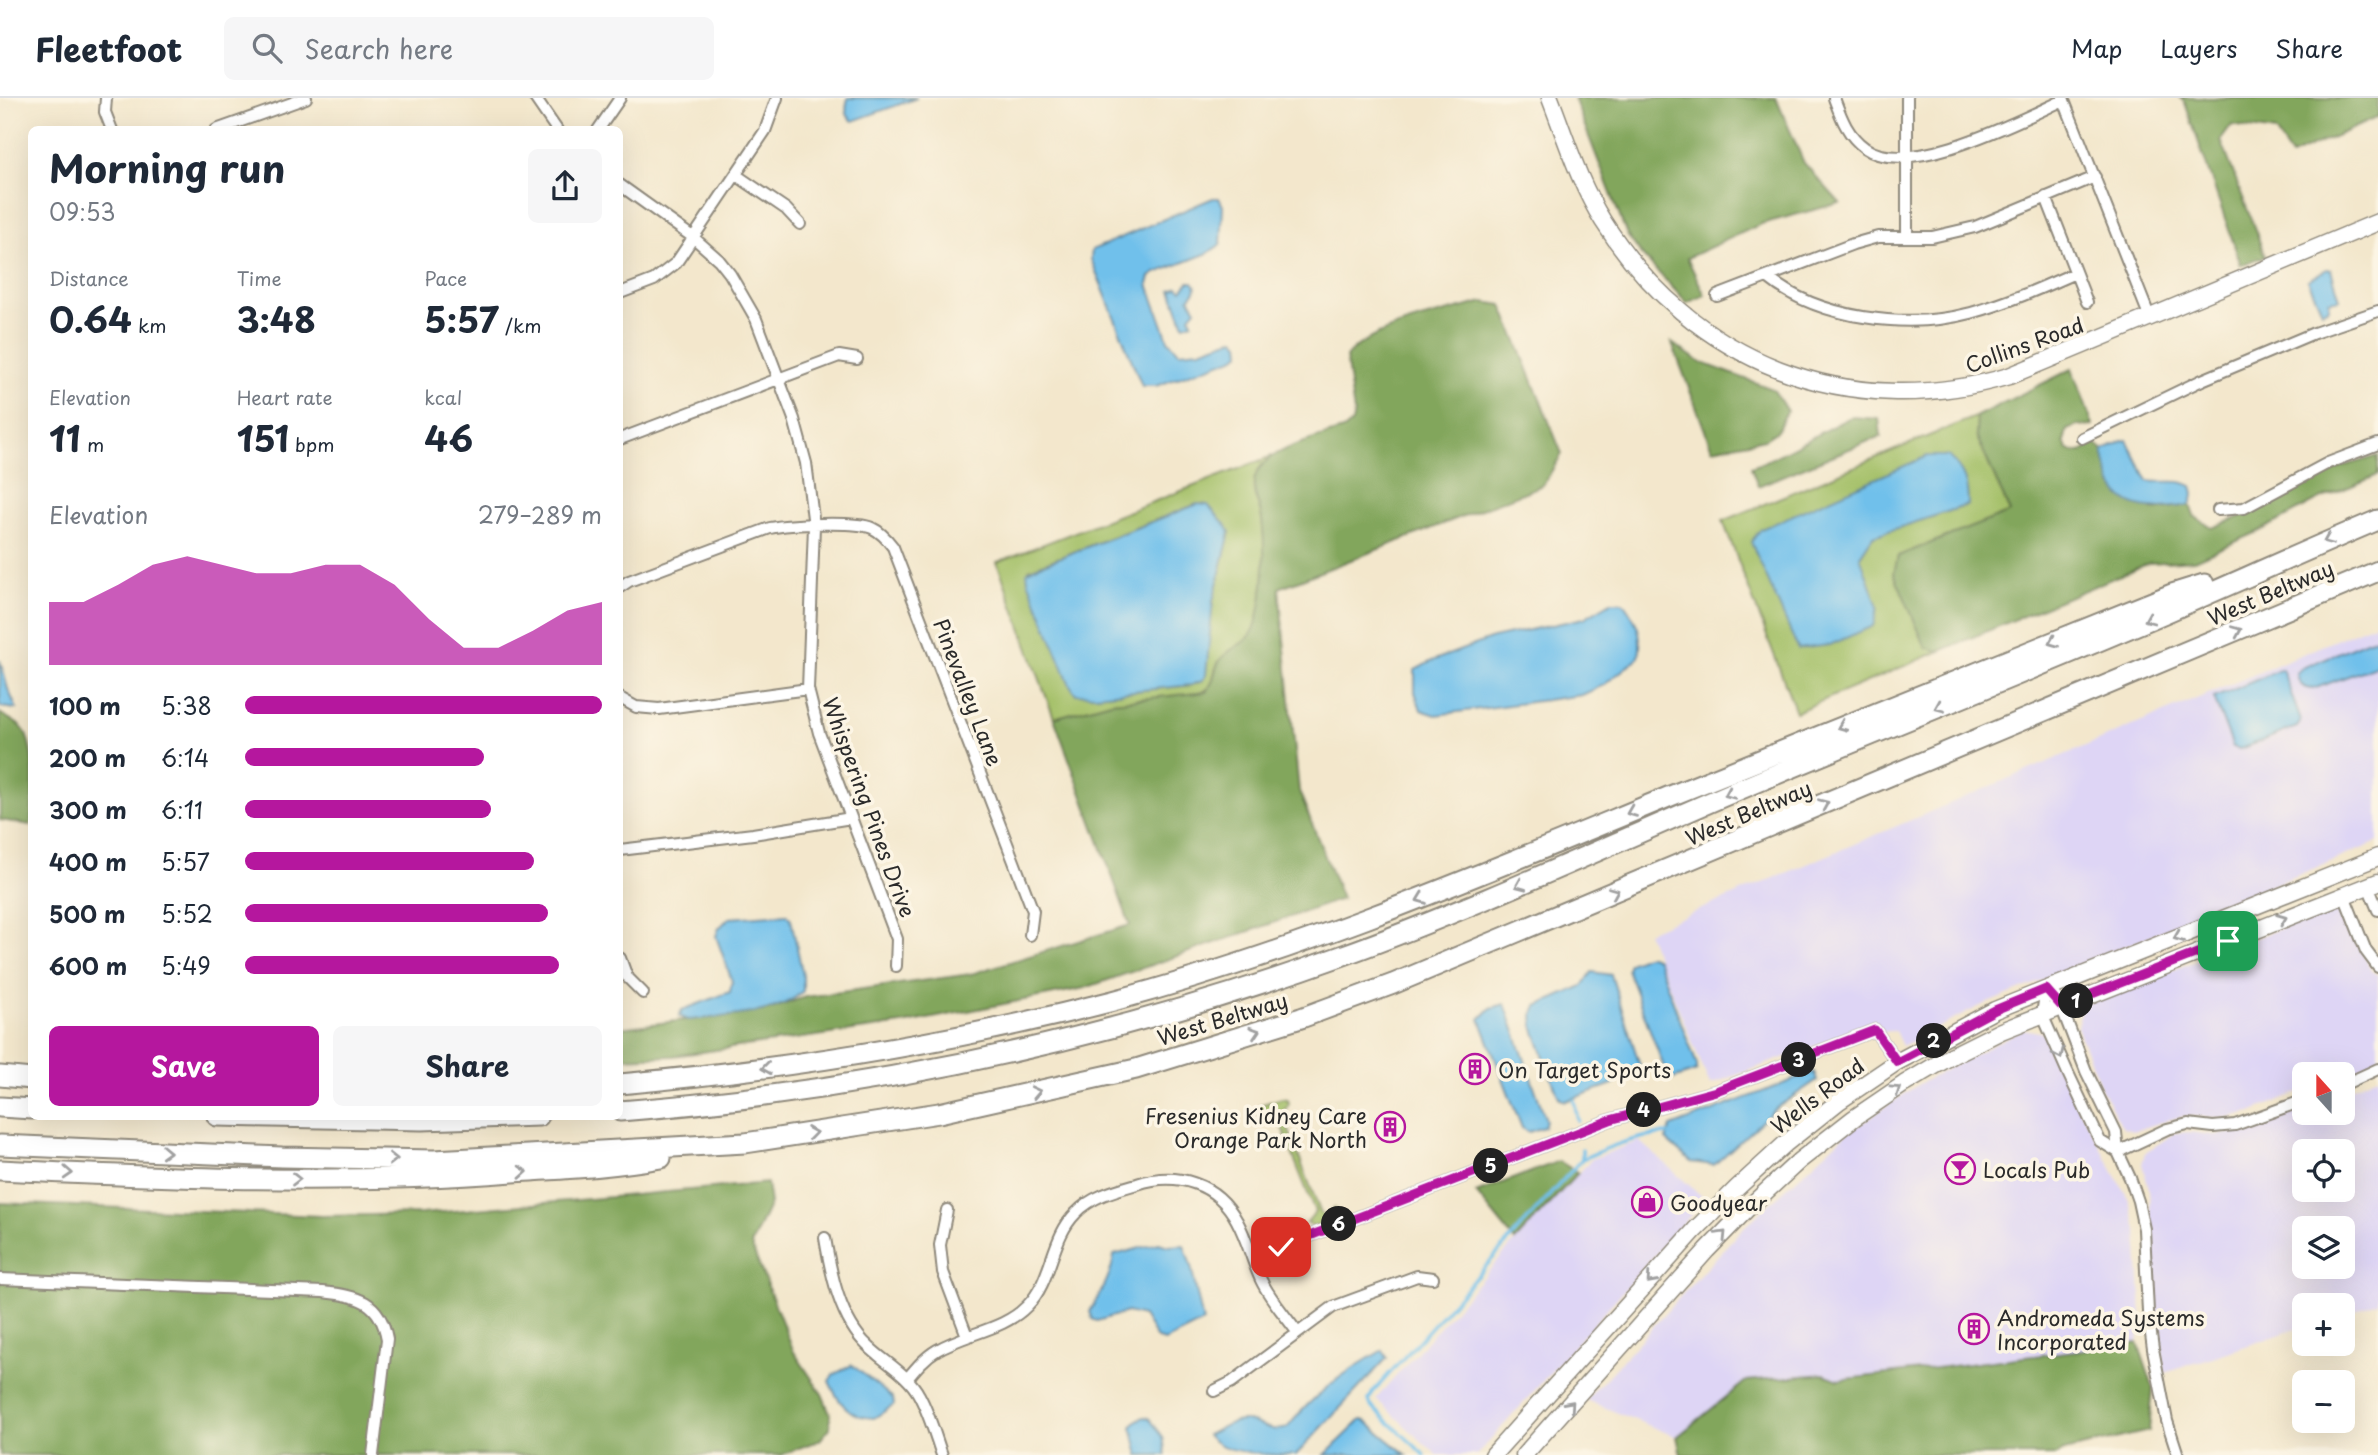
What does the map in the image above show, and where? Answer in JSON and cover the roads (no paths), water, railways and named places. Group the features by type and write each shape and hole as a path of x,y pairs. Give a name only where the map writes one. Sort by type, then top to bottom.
{"highway":[{"name":"West Beltway","path":"623,1111 797,1092 962,1063 1125,1024 1264,982 1353,951 1509,890 2378,520"},
{"path":"623,1084 714,1075 946,1040 1116,1000 1257,958 1435,894 1808,739 2172,594 2278,561"},
{"name":"West Beltway","path":"0,1145 282,1157 434,1160 744,1143 939,1113 1136,1069 1301,1018 1405,979 2378,571"},
{"path":"0,1078 28,1080"},
{"path":"0,1107 28,1109"},
{"path":"0,1170 201,1178 451,1177 626,1164 744,1143"}],"main road":[{"name":"Collins Road","path":"1550,98 1585,186 1601,218 1640,271 1679,309 1710,333 1747,355 1784,371 1829,385 1875,393 1923,393 1959,389 2034,367 2378,222"},
{"name":"Wells Road","path":"1493,1455 1695,1230 1766,1161 1838,1102 1897,1062 1995,1010 2378,858"},
{"path":"2348,869 2362,888"},
{"name":"Wells Road","path":"1524,1455 1746,1209 1799,1161 1854,1118 1943,1061 2001,1031 2362,888"},
{"path":"1588,1385 1595,1362 1631,1321 1631,1302"}],"street":[{"path":"106,98 105,111 111,126"},
{"path":"229,126 306,98"},
{"path":"535,98 554,126"},
{"path":"601,126 620,98"},
{"path":"623,292 667,272 694,238 765,131 777,98"},
{"path":"1834,98 1844,125 1853,138 1866,149 1878,155 1906,156 1955,147 2064,99 2150,318"},
{"path":"1906,98 1907,237"},
{"path":"736,174 786,209 800,224"},
{"path":"1717,296 1878,237 1932,237 1975,227 2095,177"},
{"name":"Whispering Pines Drive","path":"623,187 694,238 719,260 744,295 756,319 794,419 806,463 814,526 808,689 819,733 898,939 896,966"},
{"path":"2046,197 2087,302"},
{"path":"1767,277 1780,288 1810,303 1859,316 1911,320 1948,317 1981,310 2075,273"},
{"path":"2082,438 2202,380 2314,333 2378,311"},
{"path":"623,438 839,356 857,359"},
{"path":"2218,510 2244,508 2328,463 2378,444"},
{"name":"Pinevalley Lane","path":"623,585 770,528 787,525 855,524 884,536 893,547 1033,911 1030,934"},
{"path":"623,700 636,706 660,709 808,689"},
{"path":"623,850 753,834 851,818"},
{"path":"2362,888 2378,910"},
{"path":"2362,888 2366,951 2378,967"},
{"path":"623,966 627,977 643,993"},
{"path":"2046,989 2061,1006 2087,1071 2116,1132 2118,1152 2130,1178 2144,1229 2148,1312 2153,1349 2167,1422 2178,1455"},
{"path":"2046,989 2042,1014 2100,1141 2118,1152"},
{"path":"1281,1247 1610,1120 1716,1091 1875,1030 1897,1062"},
{"path":"2356,1079 2378,1069"},
{"path":"2118,1152 2171,1128 2188,1125 2235,1125 2292,1105"},
{"path":"907,1379 929,1355 967,1336 1005,1322 1028,1306 1044,1280 1065,1225 1077,1211 1105,1194 1147,1180 1188,1180 1206,1188 1230,1209 1261,1281 1297,1332"},
{"path":"947,1210 940,1245 942,1265 967,1336"},
{"path":"825,1238 832,1277 848,1317 867,1345 907,1379 918,1394 942,1455"},
{"path":"1214,1391 1232,1382 1297,1332 1345,1301 1417,1276 1433,1278"},
{"path":"0,1279 323,1292 356,1296 374,1309 384,1324 387,1339 373,1455"}],"water":[{"path":"848,98 917,98 853,121 847,113"},
{"path":"1213,198 1219,198 1223,206 1221,244 1208,253 1156,273 1150,277 1148,284 1168,340 1179,352 1200,350 1235,338 1240,343 1241,352 1236,357 1156,386 1142,386 1091,259 1092,250"},
{"path":"2327,269 2331,270 2340,299 2329,301 2329,308 2322,311 2308,280"},
{"path":"1189,282 1196,286 1189,298 1196,309 1190,316 1192,322 1184,325 1171,290 1178,287 1182,290"},
{"path":"2127,440 2148,481 2181,482 2192,486 2194,493 2190,505 2146,508 2127,501 2119,494 2110,480 2103,451"},
{"path":"1927,456 1948,456 1964,478 1968,505 1873,536 1860,556 1878,607 1873,626 1830,645 1798,649 1751,542 1761,529"},
{"path":"1198,504 1208,505 1230,532 1213,601 1206,675 1202,681 1192,685 1095,695 1076,694 1070,685 1027,572"},
{"path":"1611,602 1623,602 1632,616 1638,628 1640,648 1639,657 1604,685 1582,695 1436,715 1421,710 1415,692 1415,670 1493,638 1584,618"},
{"path":"2378,636 2378,665 2313,689 2300,683 2297,673 2302,668"},
{"path":"0,660 8,689 17,709 0,707"},
{"path":"2282,669 2301,721 2297,727 2240,749 2233,747 2214,698"},
{"path":"787,914 791,919 803,976 803,991 779,1006 765,1010 688,1020 679,1016 682,1010 730,992 732,981 716,936 719,928 729,918"},
{"path":"1648,955 1657,959 1697,1065 1697,1071 1673,1079 1668,1078 1627,969 1629,963"},
{"path":"1592,972 1611,975 1641,1069 1635,1076 1566,1101 1560,1099 1557,1093 1534,1029 1533,1014 1537,1006 1583,986"},
{"path":"1505,1004 1546,1120 1544,1127 1529,1132 1522,1128 1480,1019 1491,1008"},
{"path":"1814,1072 1817,1080 1775,1109 1714,1165 1691,1162 1666,1140 1671,1127"},
{"path":"1159,1243 1168,1246 1184,1245 1203,1322 1165,1341 1157,1339 1143,1316 1127,1312 1097,1321 1092,1319 1090,1311 1108,1277 1114,1255"},
{"path":"1383,1350 1387,1358 1296,1455 1235,1450 1214,1442 1207,1435 1239,1421 1276,1429 1287,1428 1308,1404 1331,1384"},
{"path":"852,1365 893,1398 894,1405 874,1418 851,1412 836,1396 829,1381 833,1375"},
{"path":"1149,1418 1163,1437 1166,1455 1139,1455 1132,1427 1137,1420"},
{"path":"1361,1420 1365,1421 1407,1455 1325,1455"}],"waterway":[{"path":"1574,1100 1578,1121"},
{"path":"1425,1455 1371,1406 1369,1400 1373,1392 1582,1159 1624,1142 1668,1134"},
{"path":"1582,1149 1582,1159"}],"place":[{"name":"On Target Sports","path":"1475,1069"},
{"name":"Fresenius Kidney Care Orange Park North","path":"1390,1127"},
{"name":"Locals Pub","path":"1960,1169"},
{"name":"Goodyear","path":"1647,1202"},
{"name":"Andromeda Systems Incorporated","path":"1974,1329"}]}
